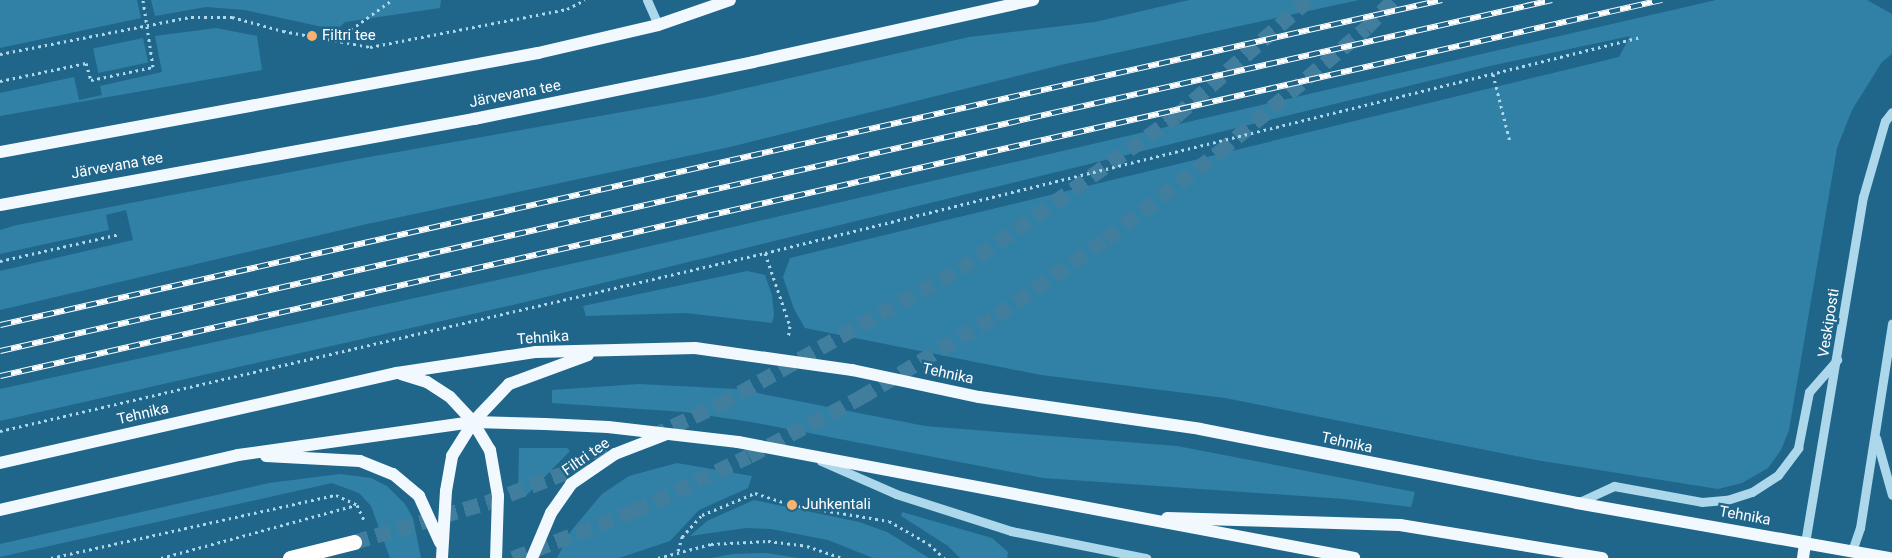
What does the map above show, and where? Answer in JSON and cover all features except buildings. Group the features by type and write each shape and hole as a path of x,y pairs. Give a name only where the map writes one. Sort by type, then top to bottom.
{"highway":[{"path":"290,558 354,542"}],"main road":[{"path":"0,152 538,53 658,25 730,0"},
{"name":"Järvevana tee","path":"0,206 30,198 474,119 772,58 1033,0"},
{"name":"Tehnika","path":"0,463 397,373 536,352 695,348 852,370 979,397 1200,429 1577,503 1805,543 1850,555 1890,558"},
{"path":"442,558 441,544 452,456 473,422 509,384 602,350"},
{"path":"397,373 427,382 450,397 473,422 490,450 498,496 496,558"},
{"path":"0,510 238,455 473,422 608,427 802,453 1129,517 1354,558"},
{"name":"Filtri tee","path":"532,558 551,513 571,484 615,454 668,434"},
{"path":"238,455 360,461 393,474 419,496 441,544"},
{"path":"1129,517 1400,524 1602,558"},
{"path":"1803,558 1805,543"}],"street":[{"path":"648,0 658,25"},
{"name":"Veskiposti","path":"1805,543 1863,197 1885,121 1892,112"},
{"path":"1850,555 1860,528 1892,323"},
{"path":"1577,503 1614,486 1702,502 1726,500 1752,492 1778,475 1798,448 1809,392 1837,359"},
{"path":"1875,433 1892,495"},
{"path":"802,453 896,494 1011,531 1146,558"}],"path":[{"path":"0,82 86,63 91,80 153,68 143,0"},
{"path":"335,41 392,0"},
{"path":"0,54 88,35 146,27 191,17 232,17 335,41 370,46 567,9 585,0"},
{"path":"0,431 765,253 1642,37"},
{"path":"1493,74 1510,142"},
{"path":"0,261 120,234"},
{"path":"765,253 790,326 783,360"},
{"path":"678,551 682,537 702,516 755,493 792,505 888,522 929,544 944,558"},
{"path":"51,558 336,495"},
{"path":"162,558 357,505"},
{"path":"658,558 678,551 711,544 768,541 807,546 841,558"}],"shaded area":[{"path":"0,0 137,0 141,18 0,48"},
{"path":"151,0 441,0 440,8 345,22 336,30 245,10 206,7 155,16"},
{"path":"1189,0 1359,0 1065,64 730,147 367,224 0,310 0,271 133,240 126,210 106,215 109,230 0,254 0,230 17,225 358,159 707,97 969,37 1095,22"},
{"path":"1716,0 1867,0 1892,14 1892,54 1882,62 1852,110 1837,148 1789,430 1781,450 1768,468 1742,483 1718,489 1536,460 1225,398 1041,375 805,328 794,309 783,277 790,258 1619,57 1630,36 1490,66 521,303 0,421 0,389 616,254"},
{"path":"216,28 257,36 262,70 0,116 0,93 74,77 79,100 102,95 100,86 162,72 155,36"},
{"path":"143,38 148,62 98,73 93,49"},
{"path":"747,271 765,275 772,295 774,315 772,323 686,313 586,316 583,306"},
{"path":"639,384 737,389 925,426 1177,446 1415,492 1411,507 1344,499 1043,478 751,422 685,412 552,403 552,390"},
{"path":"519,448 567,448 570,451 525,497 518,494"},
{"path":"677,463 752,476 748,488 699,510 670,541 619,558 557,558 571,531 602,494 629,476"},
{"path":"340,474 371,478 387,486 405,504 413,518 421,558 390,558 371,506 359,493 332,483 0,557 0,544 269,483"},
{"path":"754,500 859,522 887,532 929,558 873,558 828,540 771,529 746,528 690,536 707,521"},
{"path":"902,512 992,538 1008,552 1007,558 960,558 948,546 901,516"},
{"path":"767,553 798,558 711,558 733,554"}],"tunnel":[{"path":"652,436 720,404 960,269 1176,116 1308,0"},
{"path":"513,558 634,511 749,456 861,397 997,315 1106,239 1219,152 1366,28 1393,0"},
{"path":"354,542 488,502 611,455"}],"railway":[{"path":"0,325 1442,0"},
{"path":"0,351 1552,0"},
{"path":"0,376 1662,0"}],"place":[{"name":"Filtri tee","path":"312,36"},
{"name":"Juhkentali","path":"792,505"}]}
